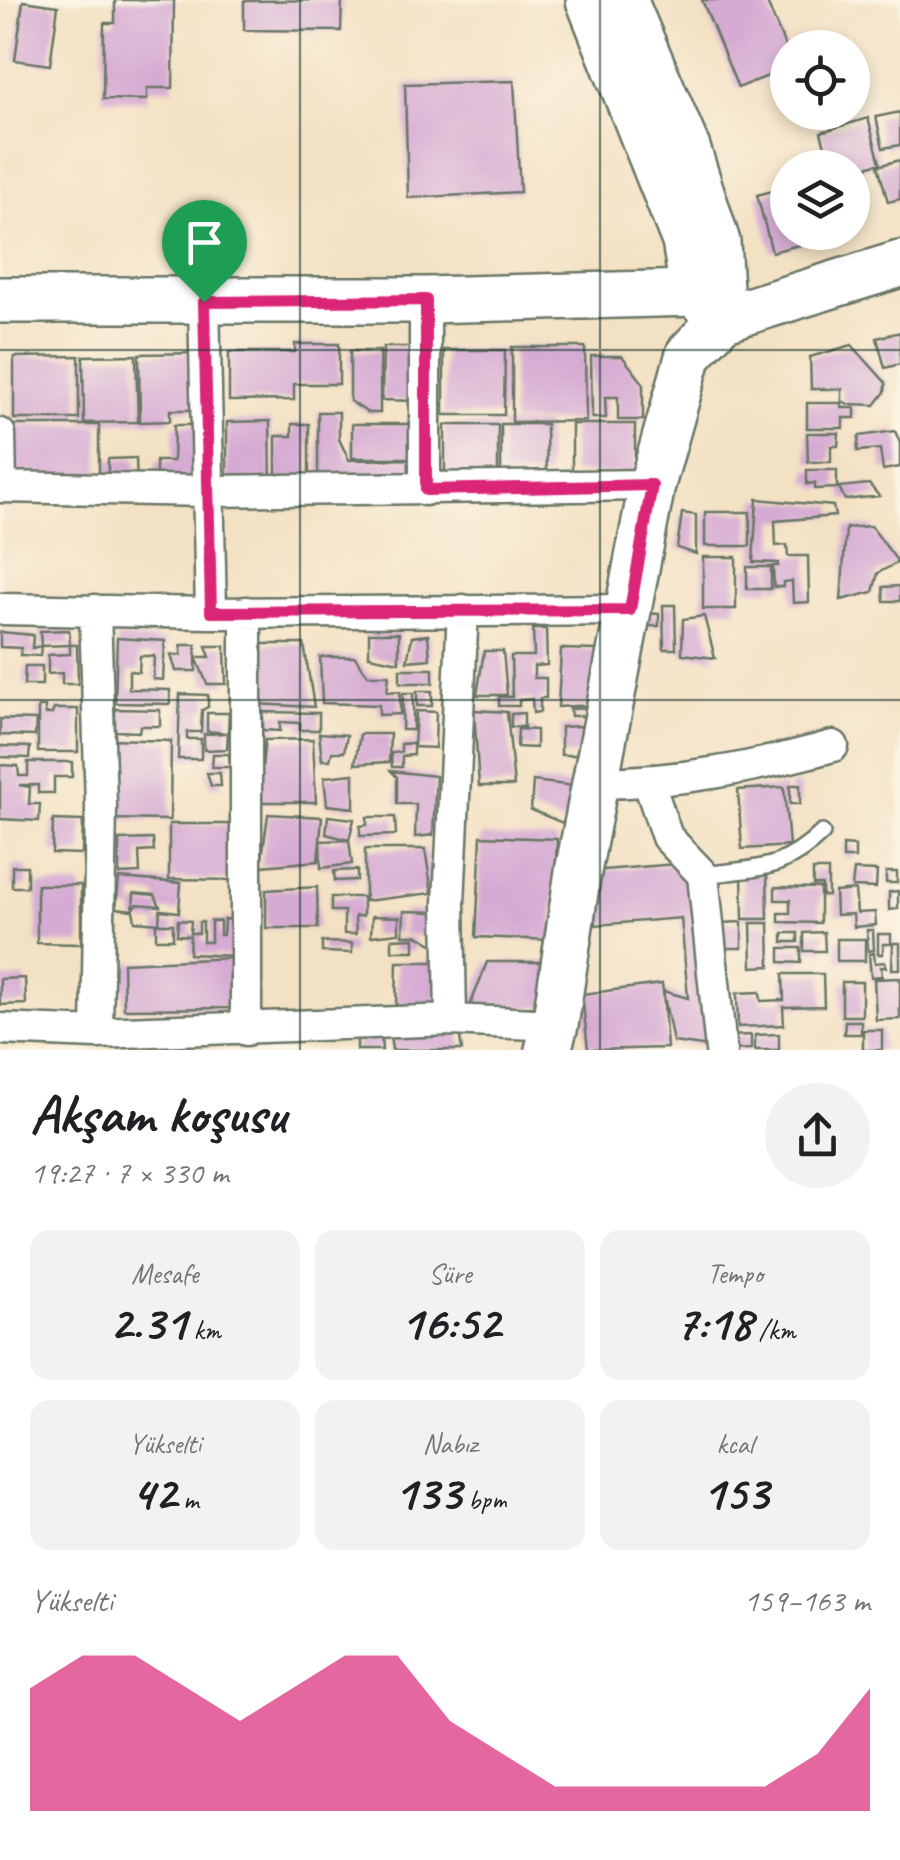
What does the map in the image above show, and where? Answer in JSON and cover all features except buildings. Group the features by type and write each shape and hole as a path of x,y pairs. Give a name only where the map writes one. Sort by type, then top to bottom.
{"street":[{"path":"590,0 708,306"},
{"path":"0,1028 239,1036 451,1020 552,1037 578,872 652,485 689,354 708,306 717,242 687,148 624,0"},
{"path":"0,300 426,300 708,306 900,264"},
{"path":"426,300 426,490"},
{"path":"204,302 211,612"},
{"path":"0,434 0,486 208,491 652,485"},
{"path":"0,609 630,610"},
{"path":"95,610 101,806 97,1032"},
{"path":"451,1020 450,903 463,610"},
{"path":"239,1036 246,612"},
{"path":"596,783 649,782 747,769 834,746"},
{"path":"649,782 666,837 703,875 722,1050"}],"lane":[{"path":"703,875 777,865 805,850 822,833"}],"route":[{"path":"426,300 426,490 652,485 630,610 211,612 204,302 426,300"}]}
